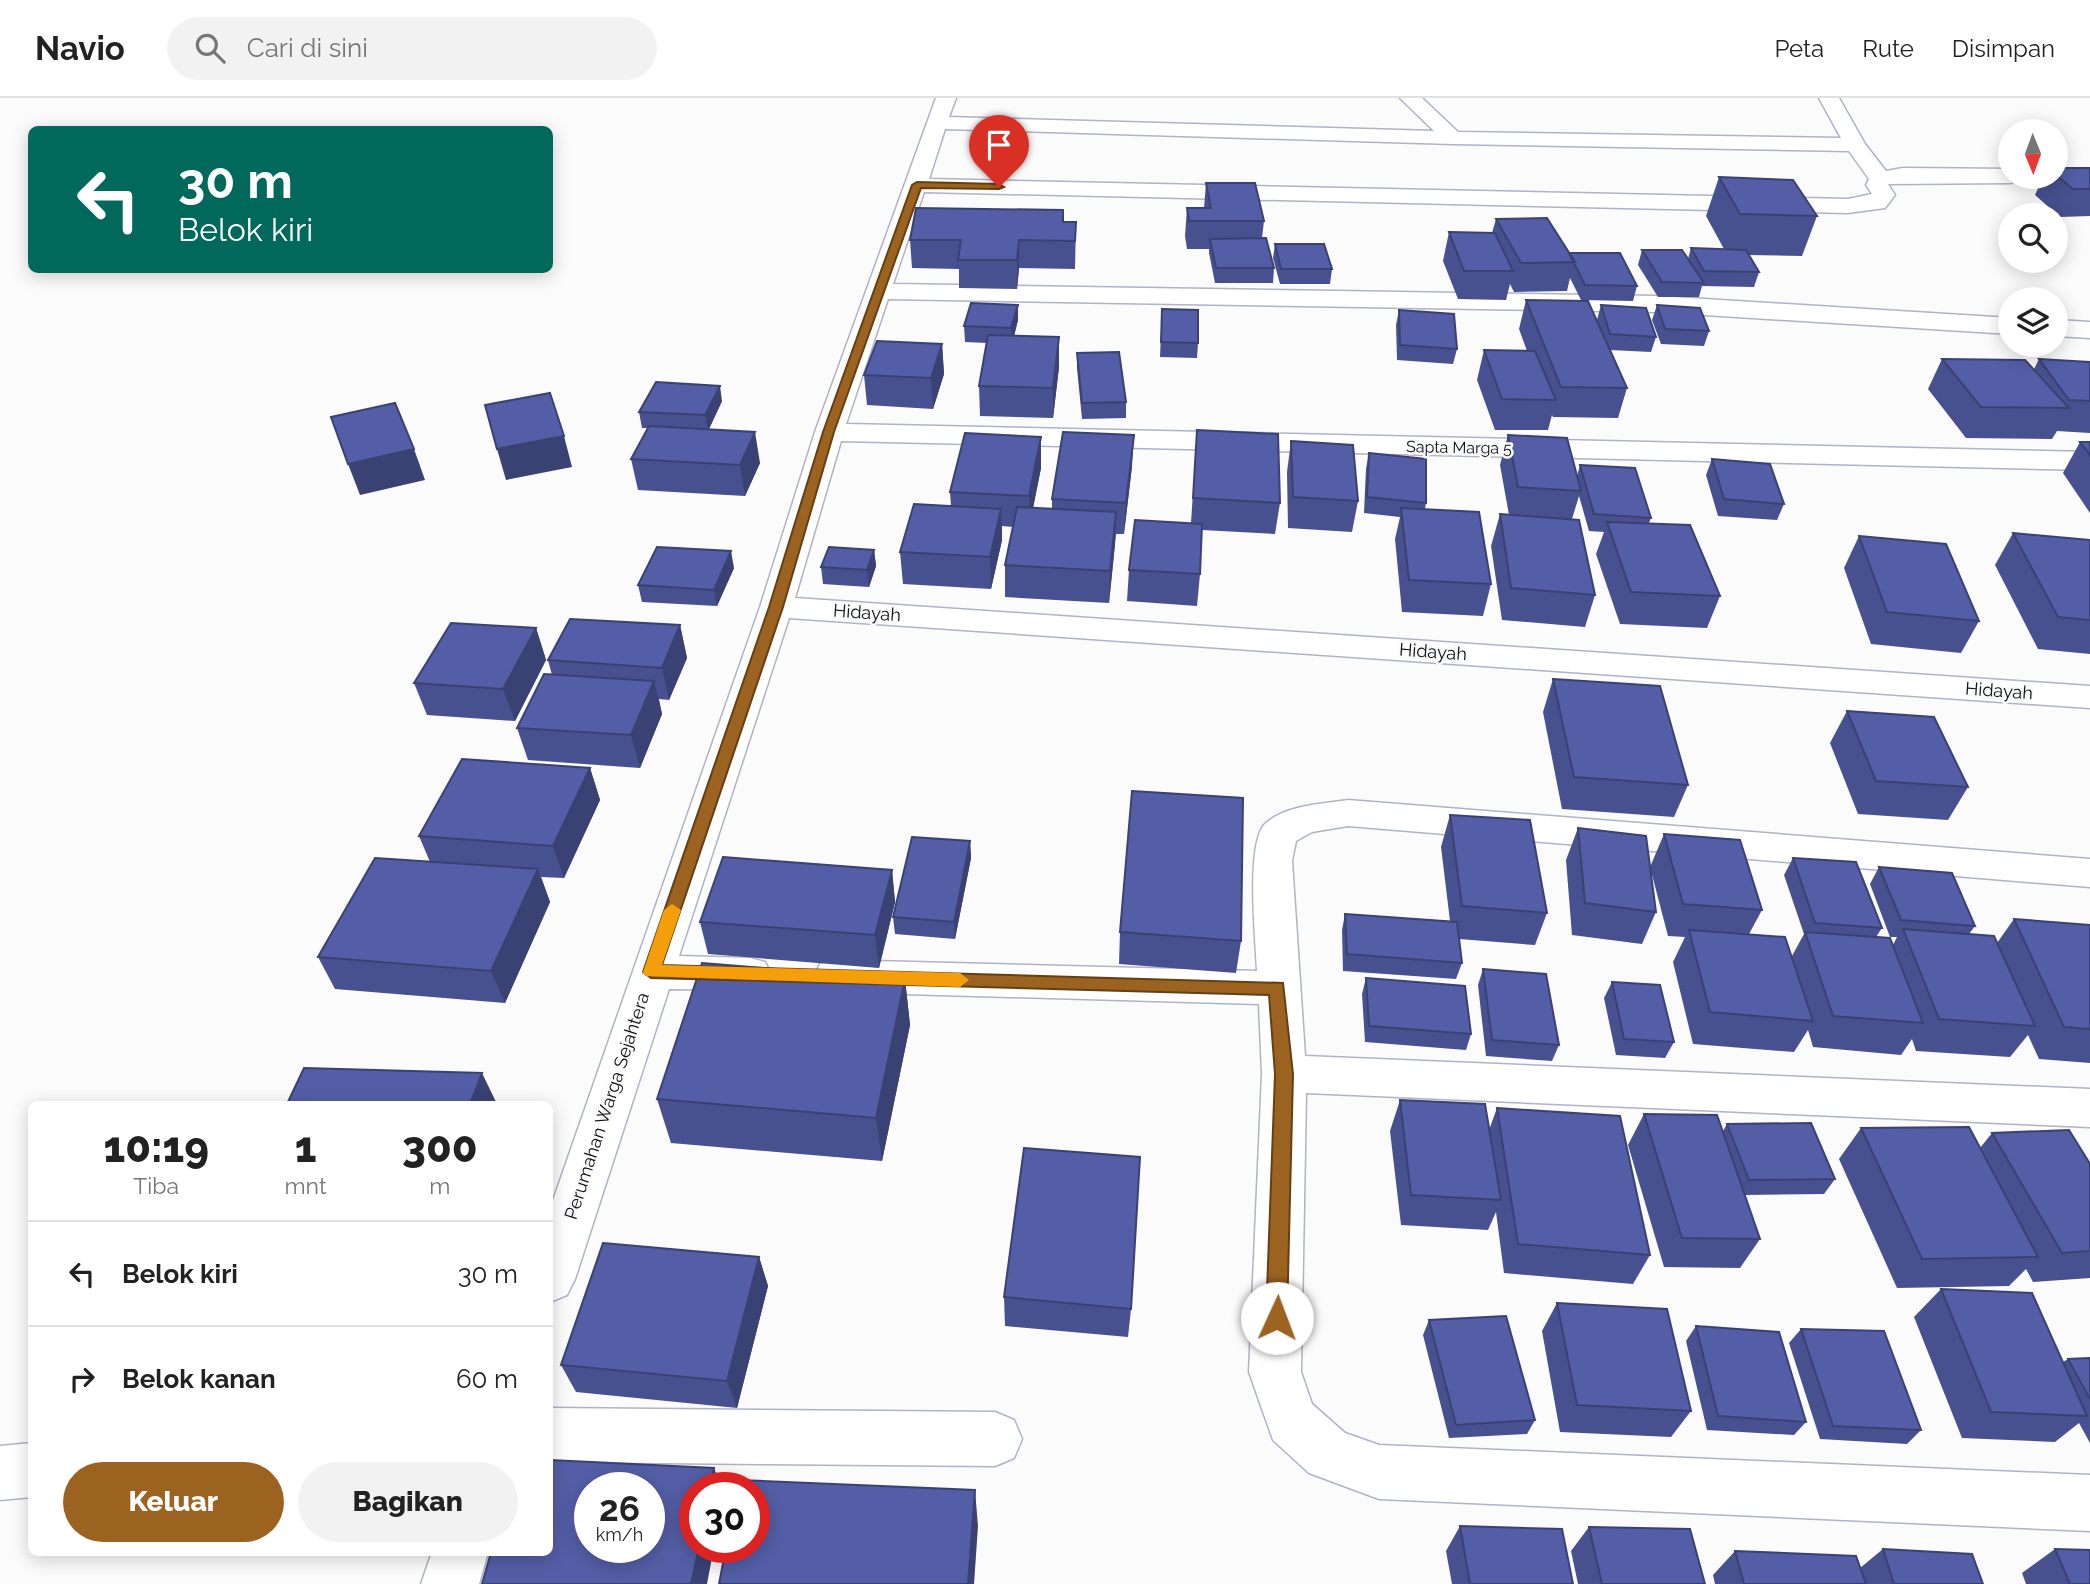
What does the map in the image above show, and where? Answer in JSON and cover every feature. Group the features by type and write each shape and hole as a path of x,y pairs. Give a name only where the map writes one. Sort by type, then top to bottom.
{"street":[{"path":"1410,98 1453,138"},
{"path":"1829,98 1855,145 1880,179"},
{"path":"942,110 1453,138 1855,145"},
{"name":"Perumahan Warga Sejahtera","path":"553,1270 776,607 829,432 942,110"},
{"path":"1880,179 1903,175 1998,176"},
{"path":"917,185 1848,206 1881,201 1884,195 1877,185 1880,179"},
{"path":"879,291 1108,298 1657,304 1998,325"},
{"path":"2068,329 2090,330"},
{"name":"Sapta Marga 5","path":"829,432 2090,461"},
{"name":"Hidayah","path":"776,607 2090,697"},
{"path":"2090,873 1348,813 1304,820 1278,833 1272,861 1277,988 1284,1074 1275,1372 1292,1421 1328,1454 1379,1472 2090,1503"},
{"path":"651,972 1277,988"},
{"path":"1284,1074 2090,1108"},
{"path":"553,1435 995,1439"},
{"path":"0,1473 28,1470"},
{"path":"450,1584 459,1556"}],"building":[{"path":"2068,168 2090,168 2090,189 2073,189 2068,185"},
{"path":"1719,177 1793,180 1817,216 1740,214"},
{"path":"1206,183 1255,183 1264,221 1189,221 1187,208 1211,208"},
{"path":"916,208 1063,210 1063,222 1076,222 1075,241 1019,240 1017,260 958,260 961,240 910,240"},
{"path":"1547,218 1575,262 1521,263 1496,219"},
{"path":"1449,232 1495,233 1513,271 1464,271"},
{"path":"1266,238 1274,268 1216,268 1210,239"},
{"path":"1275,244 1324,244 1332,269 1281,269"},
{"path":"1691,248 1746,250 1759,272 1704,271"},
{"path":"1642,250 1682,250 1704,283 1662,282"},
{"path":"1569,253 1620,253 1637,286 1585,285"},
{"path":"1526,300 1588,301 1627,388 1561,387"},
{"path":"971,303 1018,305 1011,328 964,326"},
{"path":"1601,305 1646,308 1656,337 1610,334"},
{"path":"1657,305 1700,308 1709,331 1665,329"},
{"path":"1162,309 1198,310 1198,343 1161,342"},
{"path":"1399,310 1454,314 1457,349 1400,345"},
{"path":"988,335 1059,337 1053,388 979,386"},
{"path":"877,341 942,344 931,378 864,375"},
{"path":"1484,350 1535,351 1556,400 1502,399"},
{"path":"1119,352 1126,402 1082,403 1077,353"},
{"path":"1942,359 2025,360 2069,408 1981,407"},
{"path":"2039,359 2090,362 2090,401 2069,400"},
{"path":"656,382 720,386 705,415 639,412"},
{"path":"550,393 564,436 497,449 485,405"},
{"path":"395,403 414,449 348,464 331,417"},
{"path":"649,426 755,432 740,465 631,459"},
{"path":"1197,430 1278,434 1280,503 1193,498"},
{"path":"1063,432 1134,435 1126,503 1052,499"},
{"path":"965,433 1041,437 1029,496 950,492"},
{"path":"1508,435 1567,438 1581,491 1518,487"},
{"path":"1291,441 1353,445 1358,501 1293,497"},
{"path":"2080,442 2090,442 2090,455"},
{"path":"1369,453 1426,459 1426,503 1367,497"},
{"path":"1712,459 1770,464 1784,504 1724,499"},
{"path":"1580,465 1635,468 1651,518 1594,514"},
{"path":"914,504 1001,509 990,557 900,552"},
{"path":"1017,507 1116,512 1110,571 1005,565"},
{"path":"1401,508 1479,512 1491,584 1409,580"},
{"path":"1500,514 1579,520 1595,595 1511,588"},
{"path":"1135,520 1202,524 1200,574 1129,570"},
{"path":"1607,522 1690,525 1720,596 1631,592"},
{"path":"2013,533 2090,540 2090,620 2058,617"},
{"path":"1859,536 1946,544 1979,621 1887,612"},
{"path":"657,547 731,551 714,590 638,585"},
{"path":"829,547 874,550 867,570 821,567"},
{"path":"570,619 680,625 662,668 548,660"},
{"path":"451,623 536,628 503,689 414,683"},
{"path":"544,674 654,681 631,735 517,728"},
{"path":"1553,679 1660,686 1688,785 1574,777"},
{"path":"1847,711 1934,717 1968,787 1876,781"},
{"path":"462,759 590,768 553,846 419,836"},
{"path":"1132,791 1243,798 1241,941 1120,932"},
{"path":"1450,815 1530,820 1547,913 1462,906"},
{"path":"1578,828 1646,836 1656,912 1585,903"},
{"path":"1664,834 1740,840 1762,910 1683,904"},
{"path":"912,837 970,841 954,922 893,917"},
{"path":"723,857 892,870 875,935 700,922"},
{"path":"375,858 538,869 491,971 318,957"},
{"path":"1793,858 1856,862 1882,928 1815,923"},
{"path":"1879,867 1952,873 1975,926 1901,920"},
{"path":"1345,914 1457,922 1462,963 1347,954"},
{"path":"2014,919 2090,925 2090,1029 2064,1027"},
{"path":"1903,929 1994,936 2035,1026 1939,1019"},
{"path":"1689,930 1785,937 1813,1021 1710,1012"},
{"path":"1805,932 1890,938 1923,1023 1833,1016"},
{"path":"702,963 905,979 876,1118 657,1099"},
{"path":"1483,969 1546,974 1559,1045 1492,1040"},
{"path":"1366,978 1465,986 1471,1034 1369,1026"},
{"path":"1612,982 1660,985 1674,1042 1624,1039"},
{"path":"304,1068 482,1073 471,1101 288,1101"},
{"path":"1400,1100 1485,1104 1501,1200 1411,1195"},
{"path":"1497,1108 1620,1116 1650,1255 1518,1244"},
{"path":"1644,1114 1717,1115 1760,1239 1682,1238"},
{"path":"1811,1123 1835,1179 1749,1180 1727,1124"},
{"path":"1969,1127 2038,1257 1922,1259 1861,1128"},
{"path":"2069,1130 2090,1164 2090,1251 2062,1253 1992,1133"},
{"path":"1024,1148 1140,1157 1131,1309 1004,1297"},
{"path":"603,1243 759,1257 727,1381 561,1365"},
{"path":"1941,1289 2032,1293 2087,1416 1991,1412"},
{"path":"1557,1303 1667,1309 1691,1411 1577,1405"},
{"path":"1506,1316 1535,1420 1456,1425 1429,1320"},
{"path":"1696,1326 1779,1332 1806,1422 1718,1416"},
{"path":"1801,1329 1884,1331 1921,1430 1833,1426"},
{"path":"2090,1358 2090,1399 2068,1359"},
{"path":"553,1460 714,1468 713,1472 679,1472 679,1563 696,1563 691,1584 482,1584 490,1556 553,1556"},
{"path":"770,1481 975,1490 968,1584 719,1584 723,1563 770,1563"},
{"path":"1460,1526 1562,1529 1573,1584 1470,1584"},
{"path":"1589,1527 1690,1529 1705,1584 1602,1584"},
{"path":"1883,1549 1972,1554 1983,1584 1894,1584"},
{"path":"2055,1549 2090,1550 2090,1584 2070,1584"},
{"path":"1735,1551 1856,1556 1866,1584 1744,1584"}],"slow traffic":[{"path":"672,910 651,972 960,980"}],"route":[{"path":"999,187 917,185 829,432 776,607 651,972 1277,988 1284,1074 1277,1318"}]}
